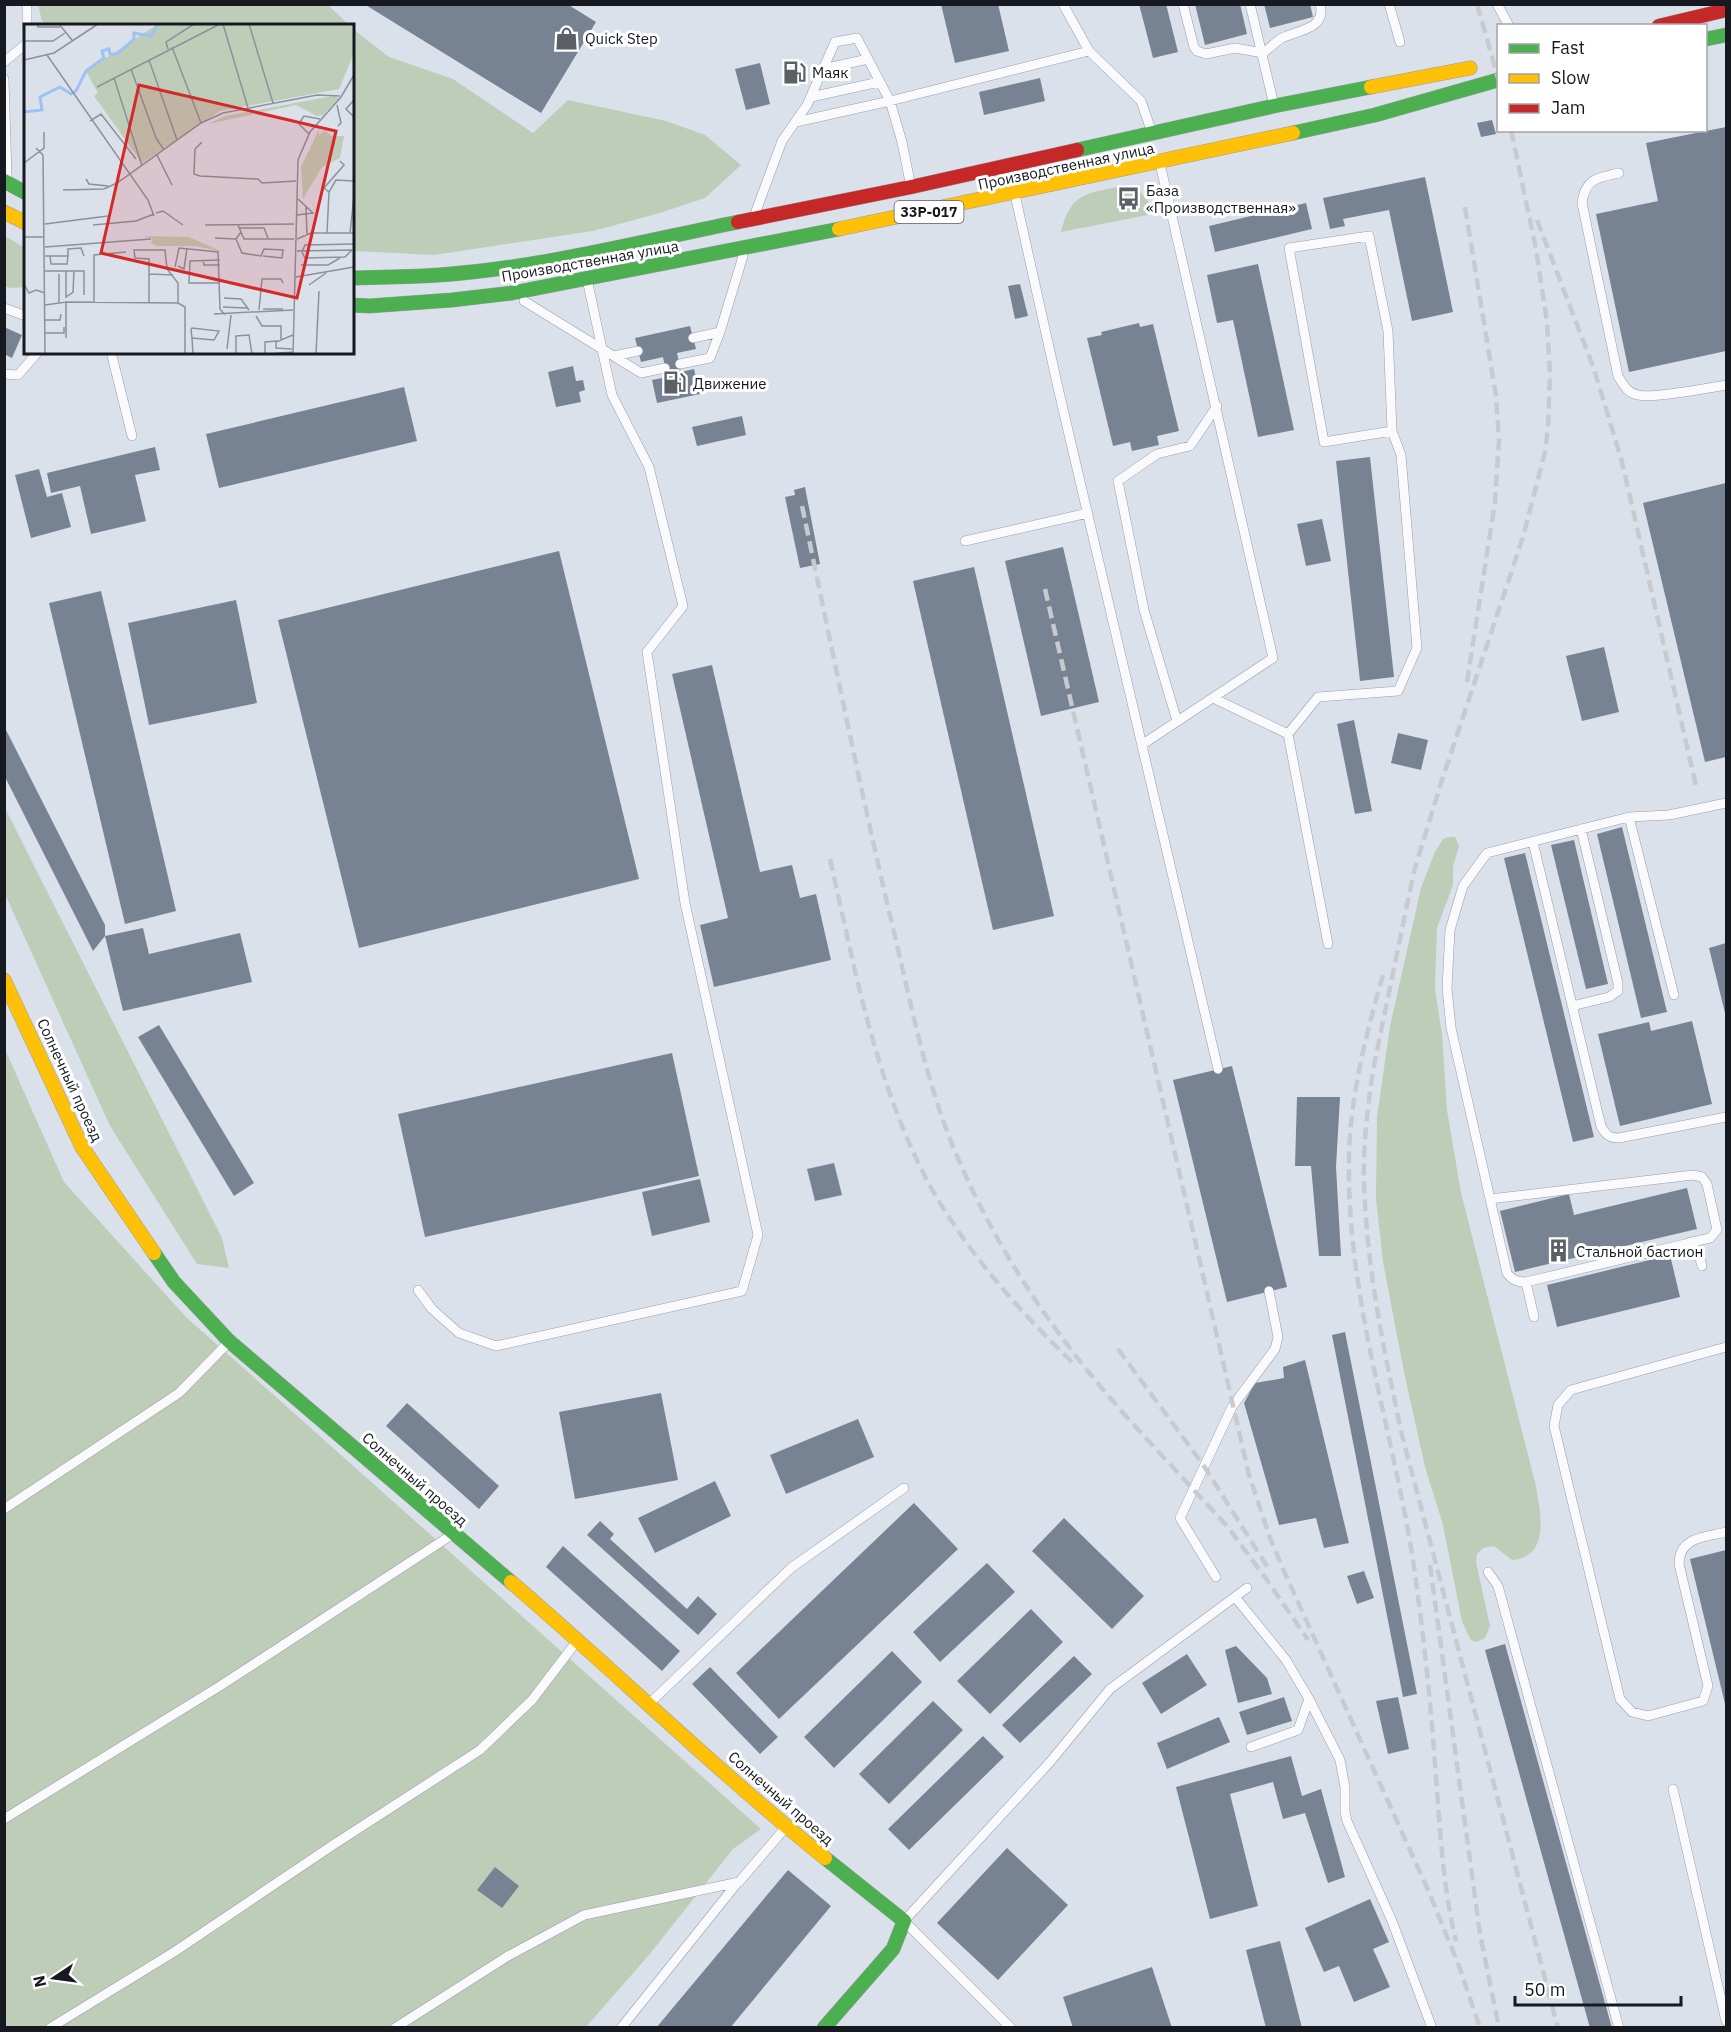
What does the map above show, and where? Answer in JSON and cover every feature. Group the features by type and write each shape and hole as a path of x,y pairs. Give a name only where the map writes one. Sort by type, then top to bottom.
{"main road":[{"path":"1667,24 1726,10"},
{"path":"1707,39 1726,35"},
{"name":"Производственная улица","path":"354,278 440,274 504,267 752,220 1274,106 1483,65"},
{"name":"Производственная улица","path":"354,305 440,301 512,293 746,249 1160,163 1375,115 1497,80"},
{"path":"1152,134 1160,163"},
{"path":"960,176 967,204"},
{"path":"6,182 24,192"},
{"path":"4,212 24,223"},
{"name":"Солнечный проезд","path":"4,980 82,1147 174,1282 229,1341 579,1640 787,1827 904,1921"},
{"path":"824,2028 893,1949 904,1921"}],"lane":[{"path":"27,4 27,24"},
{"path":"1063,4 1089,51 1142,101 1152,134"},
{"path":"1183,4 1197,51 1206,54 1234,48 1263,53 1280,39 1320,21 1323,12 1320,4"},
{"path":"1250,4 1274,106"},
{"path":"1389,4 1400,42"},
{"path":"1497,4 1508,24"},
{"path":"752,220 782,141 811,97 835,42 857,38 890,101 901,134 911,187"},
{"path":"4,62 24,46"},
{"path":"796,122 1089,51"},
{"path":"823,69 868,59"},
{"path":"4,80 6,182"},
{"path":"811,97 879,82"},
{"path":"1143,744 1274,658 1160,163"},
{"path":"1619,173 1596,178 1587,185 1582,203 1618,376 1625,388 1638,395 1726,386"},
{"path":"1015,193 1218,1069"},
{"path":"1328,944 1288,734 1318,697 1398,691 1417,648 1401,455 1392,431 1388,331 1369,236 1289,248 1324,442 1392,431"},
{"path":"680,364 710,358 746,249"},
{"path":"418,1290 432,1309 459,1333 496,1346 742,1291 758,1235 685,903 648,652 683,606 649,467 612,395 587,279"},
{"path":"512,293 641,373 665,368"},
{"path":"4,308 24,315"},
{"path":"693,338 720,332"},
{"path":"614,356 638,351"},
{"path":"4,374 18,375 36,354"},
{"path":"112,354 132,436"},
{"path":"1177,721 1144,610 1118,481 1158,454 1190,446 1217,406"},
{"path":"965,541 1088,513"},
{"path":"1213,698 1288,734"},
{"path":"1490,1199 1692,1175 1702,1177 1707,1184 1717,1230 1710,1238 1526,1282 1517,1282 1507,1273 1490,1199 1451,1028 1447,988 1450,930 1463,886 1486,853 1629,817 1669,815 1726,803"},
{"path":"1629,817 1674,995"},
{"path":"1572,1006 1609,997 1618,991 1618,982 1581,829"},
{"path":"1533,842 1601,1126 1606,1135 1618,1138 1726,1117"},
{"path":"1685,1244 1692,1245 1696,1249 1702,1266"},
{"path":"1526,1282 1534,1317"},
{"path":"1216,1577 1180,1518 1232,1407 1275,1349 1278,1336 1269,1291"},
{"path":"4,1509 179,1393 229,1341"},
{"path":"1726,1347 1571,1390 1558,1405 1554,1426 1620,1699 1632,1712 1648,1716 1703,1701 1708,1686 1679,1564 1679,1554 1684,1546 1697,1539 1726,1532"},
{"path":"650,1703 791,1568 904,1488"},
{"path":"4,1819 219,1686 453,1534"},
{"path":"1488,1572 1498,1586 1619,2028"},
{"path":"1011,2028 904,1921 1050,1762 1110,1689 1247,1588"},
{"path":"1235,1597 1286,1660 1310,1699 1340,1760 1346,1787 1347,1821 1392,1921 1432,2028"},
{"path":"50,2028 174,1952 480,1750 532,1700 579,1640"},
{"path":"1251,1747 1298,1730 1310,1699"},
{"path":"1673,1789 1726,2021"},
{"path":"621,2028 739,1882 787,1827"},
{"path":"395,2028 508,1956 584,1915 739,1882"}],"green space":[{"path":"38,5 328,5 348,24 46,24 42,21"},
{"path":"354,30 389,57 453,79 533,133 568,100 666,121 705,135 741,165 705,198 660,213 593,231 434,255 354,251"},
{"path":"1126,185 1141,193 1158,213 1061,232 1065,218 1076,201 1092,193"},
{"path":"5,236 24,247 24,287 5,286"},
{"path":"5,808 222,1238 229,1268 197,1264 110,1126 5,894"},
{"path":"1455,837 1459,846 1453,867 1453,885 1437,928 1435,989 1442,1034 1447,1110 1461,1193 1535,1482 1540,1518 1538,1541 1525,1557 1512,1560 1494,1546 1483,1548 1477,1554 1476,1562 1490,1626 1485,1638 1477,1642 1471,1640 1462,1622 1443,1525 1425,1467 1383,1262 1376,1198 1377,1117 1390,1026 1421,888 1435,852 1443,839"},
{"path":"4,1047 64,1182 186,1317 761,1829 733,1849 649,1955 586,2027 5,2027"}],"building":[{"path":"364,4 567,4 596,22 541,113"},
{"path":"941,4 998,4 1009,51 955,63"},
{"path":"1139,4 1166,4 1178,52 1153,58"},
{"path":"1195,4 1240,4 1247,34 1205,45"},
{"path":"1264,4 1310,4 1313,17 1270,28"},
{"path":"760,63 770,104 746,110 735,69"},
{"path":"1040,78 1045,101 984,115 979,92"},
{"path":"1492,120 1496,134 1481,137 1477,123"},
{"path":"1726,127 1726,351 1629,372 1596,214 1658,201 1646,143"},
{"path":"1425,177 1453,312 1412,321 1389,210 1343,219 1345,226 1330,229 1323,198"},
{"path":"1306,203 1312,229 1215,252 1209,226"},
{"path":"1258,264 1294,430 1258,437 1233,320 1217,323 1207,275"},
{"path":"1020,284 1028,316 1015,319 1008,286"},
{"path":"1139,323 1140,327 1153,324 1179,431 1157,436 1159,445 1132,451 1130,442 1113,446 1087,338 1102,335 1101,332"},
{"path":"690,326 696,349 677,353 681,372 694,369 700,394 657,403 652,380 667,377 663,357 641,362 635,338"},
{"path":"4,327 22,335 12,358 4,354"},
{"path":"573,366 576,381 583,380 585,390 579,392 581,402 556,407 548,372"},
{"path":"404,387 417,441 219,488 206,434"},
{"path":"742,416 746,435 697,446 692,427"},
{"path":"155,447 160,470 135,475 146,521 91,534 80,486 51,493 47,473"},
{"path":"1370,457 1394,677 1360,681 1336,461"},
{"path":"39,469 47,497 62,493 71,527 31,538 15,475"},
{"path":"1726,483 1726,757 1705,762 1643,503"},
{"path":"805,487 820,564 800,568 785,497 795,495 794,490"},
{"path":"1322,519 1331,561 1306,566 1297,524"},
{"path":"1063,547 1099,702 1041,716 1005,561"},
{"path":"559,551 639,879 359,948 278,620"},
{"path":"974,567 1054,916 993,930 913,581"},
{"path":"101,591 176,911 125,924 49,603"},
{"path":"236,600 257,703 149,725 128,623"},
{"path":"1604,647 1619,712 1582,721 1566,656"},
{"path":"712,665 760,872 792,865 800,898 816,894 831,960 714,987 700,925 728,918 672,674"},
{"path":"1354,720 1372,811 1355,814 1337,724"},
{"path":"4,726 105,925 105,936 93,951 4,775"},
{"path":"1398,733 1428,740 1421,770 1391,763"},
{"path":"1622,827 1667,1012 1641,1018 1597,834"},
{"path":"1574,840 1608,984 1586,989 1551,845"},
{"path":"1525,853 1594,1137 1573,1142 1504,858"},
{"path":"143,928 149,954 240,933 252,982 123,1011 105,936"},
{"path":"1726,943 1726,1017 1709,948"},
{"path":"1692,1021 1712,1104 1620,1126 1598,1034 1649,1022 1651,1031"},
{"path":"159,1025 254,1183 234,1196 138,1037"},
{"path":"672,1053 699,1176 425,1237 398,1114"},
{"path":"1232,1066 1287,1287 1227,1302 1173,1080"},
{"path":"1297,1097 1340,1097 1336,1167 1341,1256 1319,1256 1311,1166 1295,1166"},
{"path":"834,1163 842,1195 815,1201 807,1169"},
{"path":"700,1179 710,1222 652,1236 642,1192"},
{"name":"Стальной бастион","path":"1687,1188 1697,1229 1515,1272 1500,1211 1569,1194 1574,1215"},
{"path":"1670,1255 1680,1297 1557,1327 1547,1285"},
{"path":"1345,1332 1417,1694 1403,1697 1332,1335"},
{"path":"1305,1360 1349,1543 1324,1548 1316,1518 1279,1525 1244,1403 1255,1383 1284,1378 1283,1367"},
{"path":"661,1393 678,1480 575,1499 559,1412"},
{"path":"407,1403 499,1486 479,1509 386,1426"},
{"path":"858,1419 874,1457 786,1494 770,1455"},
{"path":"715,1481 731,1516 655,1553 638,1518"},
{"path":"914,1503 958,1549 779,1719 736,1673"},
{"path":"1064,1518 1144,1596 1112,1629 1032,1551"},
{"path":"600,1521 614,1534 610,1539 687,1609 698,1596 717,1614 698,1635 587,1535"},
{"path":"563,1546 680,1651 662,1671 546,1567"},
{"path":"1726,1550 1726,1708 1690,1559"},
{"path":"987,1563 1015,1592 940,1662 913,1632"},
{"path":"1364,1571 1374,1598 1357,1604 1347,1576"},
{"path":"1031,1609 1063,1642 990,1714 957,1681"},
{"path":"1505,1644 1612,2028 1590,2028 1485,1650"},
{"path":"1236,1646 1267,1678 1272,1694 1238,1703 1225,1650"},
{"path":"892,1651 922,1682 834,1768 804,1737"},
{"path":"1187,1654 1207,1685 1161,1714 1142,1683"},
{"path":"1074,1656 1092,1674 1020,1743 1002,1725"},
{"path":"710,1667 778,1737 760,1754 692,1684"},
{"path":"1284,1697 1292,1721 1247,1735 1239,1712"},
{"path":"1398,1697 1409,1749 1388,1754 1376,1701"},
{"path":"933,1701 963,1730 889,1804 859,1774"},
{"path":"1219,1717 1230,1742 1167,1769 1157,1743"},
{"path":"983,1736 1004,1757 909,1850 888,1829"},
{"path":"1291,1756 1302,1796 1321,1789 1345,1877 1328,1883 1305,1813 1283,1819 1273,1782 1230,1794 1258,1906 1210,1919 1176,1787"},
{"path":"1007,1848 1068,1905 998,1980 937,1923"},
{"path":"495,1867 519,1886 502,1908 477,1890"},
{"path":"788,1870 831,1906 730,2028 656,2028"},
{"path":"1370,1899 1389,1942 1373,1949 1390,1987 1354,2002 1339,1966 1324,1972 1305,1928"},
{"path":"1280,1941 1302,2028 1266,2028 1246,1950"},
{"path":"1152,1967 1172,2028 1073,2028 1063,1997"}],"railway":[{"path":"1477,4 1497,74"},
{"path":"1511,132 1536,249 1547,322 1550,374 1545,452 1523,537 1414,871 1373,1070 1365,1138 1364,1180 1372,1276 1402,1435 1558,2028"},
{"path":"1465,207 1496,396 1499,441 1495,502 1467,682"},
{"path":"1537,220 1594,369 1622,462 1696,786"},
{"path":"802,506 884,890 921,1048 944,1124 970,1186 1029,1290 1075,1355 1127,1417"},
{"path":"1045,589 1249,1475 1270,1538 1284,1571 1428,1890 1459,1966 1479,2025"},
{"path":"830,859 869,1025 894,1106 910,1146 944,1209 977,1256 1033,1323 1074,1364"},
{"path":"1383,975 1365,1043 1352,1112 1349,1158 1350,1213 1364,1321 1409,1535 1417,1589 1430,1699 1440,1832 1456,1941"},
{"path":"1118,1349 1204,1466 1268,1568"},
{"path":"1121,1411 1227,1526 1308,1640"},
{"path":"1430,1565 1480,1934 1499,2028"}],"traffic: fast":[{"path":"1707,39 1726,35"},
{"path":"1293,133 1375,115 1497,80"},
{"path":"1077,150 1371,87"},
{"path":"4,181 24,192"},
{"path":"354,278 439,275 514,267 738,222"},
{"path":"354,305 452,300 512,293 839,229"},
{"path":"154,1253 174,1282 229,1341 511,1582"},
{"path":"824,2028 893,1949 904,1921 825,1858"}],"traffic: slow":[{"path":"1371,87 1470,68"},
{"path":"839,229 1293,133"},
{"path":"4,212 24,222"},
{"path":"4,980 82,1147 154,1253"},
{"path":"511,1582 745,1791 825,1858"}],"traffic: jam":[{"path":"1667,24 1726,10"},
{"path":"738,222 1077,150"}],"place":[{"name":"Quick Step","path":"567,38"},
{"name":"Маяк","path":"794,72"},
{"name":"База «Производственная»","path":"1128,199"},
{"name":"Движение","path":"675,383"},
{"name":"Стальной бастион","path":"1558,1251"}]}
